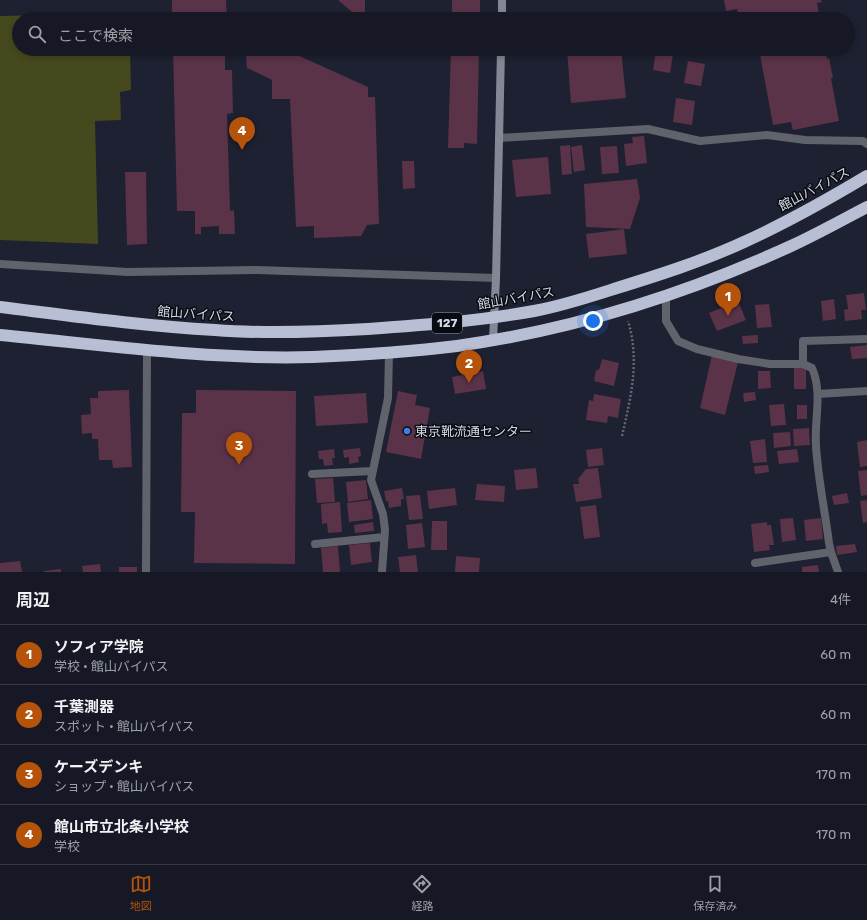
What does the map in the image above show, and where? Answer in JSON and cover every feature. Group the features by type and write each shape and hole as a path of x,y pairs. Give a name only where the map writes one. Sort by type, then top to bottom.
{"highway":[{"name":"館山バイパス","path":"0,307 142,324 217,330 279,332 328,331 452,323 535,311 577,301 703,259 744,242 834,196 867,176"},
{"name":"127","path":"0,335 146,350 222,355 312,357 389,353 456,346 493,340 583,321 625,309 700,284 787,248 867,207"}],"street":[{"path":"502,0 502,12"},
{"path":"493,340 496,278 501,56"},
{"path":"498,138 648,129 700,141 767,135 805,140 863,141 867,144"},
{"path":"0,264 128,272 257,270 496,278"},
{"path":"666,295 666,321 678,341 697,349 738,359 770,364 803,364 812,368 816,376 818,394 816,445 831,552 838,572"},
{"path":"803,364 803,341 867,339"},
{"path":"146,350 146,572"},
{"path":"382,572 384,537 383,514 371,480 388,398 389,353"},
{"path":"818,394 867,391"},
{"path":"312,474 372,471"},
{"path":"315,544 384,537"},
{"path":"755,563 831,552"}],"path":[{"path":"622,436 632,392 634,364 632,336 625,309"}],"green space":[{"path":"0,16 12,16 12,56 130,56 131,90 120,92 121,120 95,121 98,244 0,240"}],"building":[{"path":"172,0 226,0 227,12 172,12"},
{"path":"338,0 365,0 365,12 352,12"},
{"path":"452,0 480,0 480,12 452,12"},
{"path":"724,0 821,0 822,2 817,3 819,12 738,12 737,9 726,11"},
{"path":"173,56 225,56 225,70 232,70 233,113 227,114 230,211 234,210 235,234 219,234 219,226 201,227 201,234 195,234 195,211 177,211"},
{"path":"246,56 299,56 368,87 368,97 375,97 379,224 367,225 361,236 314,238 314,226 296,227 290,99 272,99 272,80 247,68"},
{"path":"451,56 479,56 477,144 464,143 464,148 448,148"},
{"path":"568,56 622,56 626,98 571,103"},
{"path":"655,56 673,56 670,73 653,70"},
{"path":"760,56 826,56 827,59 829,58 839,121 793,130 791,122 773,125"},
{"path":"688,61 705,64 701,86 684,83"},
{"path":"676,98 695,101 692,125 673,122"},
{"path":"644,136 647,163 626,166 624,144 633,143 632,137"},
{"path":"570,145 572,174 562,175 560,146"},
{"path":"582,145 585,170 574,172 571,147"},
{"path":"617,146 619,173 602,174 600,147"},
{"path":"548,157 551,194 516,197 512,160"},
{"path":"402,161 414,161 415,188 403,189"},
{"path":"125,172 146,172 147,244 127,245"},
{"path":"637,179 640,198 630,229 586,227 584,184"},
{"path":"624,229 627,254 589,258 586,234"},
{"path":"864,293 866,310 861,310 862,319 845,321 844,310 848,309 846,295"},
{"path":"834,299 836,319 823,321 821,301"},
{"path":"738,301 746,320 717,331 709,313"},
{"path":"769,304 772,327 757,328 755,305"},
{"path":"758,335 758,343 743,344 742,336"},
{"path":"867,345 867,358 852,359 850,347"},
{"path":"712,355 738,362 725,415 700,408"},
{"path":"602,359 619,363 614,386 594,381 596,370 599,370"},
{"path":"794,368 806,368 806,389 794,389"},
{"path":"483,371 486,389 455,394 452,377"},
{"path":"758,371 770,371 771,388 758,389"},
{"path":"129,390 132,467 113,468 112,460 99,460 98,439 92,439 92,433 82,434 81,415 91,414 90,398 98,398 98,391"},
{"path":"196,390 296,391 295,564 194,563 195,512 181,512 182,413 196,413"},
{"path":"398,391 417,395 415,405 430,408 421,459 386,452"},
{"path":"755,392 756,400 744,402 743,393"},
{"path":"366,393 368,423 316,426 314,396"},
{"path":"594,394 621,399 618,418 608,416 607,423 586,420 589,400 593,401"},
{"path":"784,404 786,425 771,426 769,405"},
{"path":"797,405 807,405 807,419 797,419"},
{"path":"809,428 810,445 794,446 793,429"},
{"path":"790,432 791,446 774,448 773,433"},
{"path":"765,439 767,462 753,463 750,441"},
{"path":"867,440 867,466 860,467 857,442"},
{"path":"360,448 361,456 358,457 359,462 349,464 349,457 344,458 343,450"},
{"path":"602,448 604,465 588,467 586,450"},
{"path":"334,449 335,458 332,458 333,465 324,466 323,459 319,459 318,451"},
{"path":"797,449 799,462 779,464 777,451"},
{"path":"768,465 769,472 755,474 754,466"},
{"path":"536,468 538,488 516,490 514,470"},
{"path":"598,468 602,498 576,502 573,484 579,484 578,479 586,469"},
{"path":"867,470 867,495 861,496 858,471"},
{"path":"333,478 335,502 317,503 315,479"},
{"path":"366,480 368,499 348,502 346,482"},
{"path":"477,484 505,486 504,502 475,500"},
{"path":"402,488 404,499 401,499 401,506 389,508 384,491"},
{"path":"455,488 457,505 429,509 427,491"},
{"path":"847,493 849,503 834,505 832,496"},
{"path":"420,495 423,519 409,520 406,496"},
{"path":"371,500 373,519 349,522 347,503"},
{"path":"867,500 867,522 863,523 860,501"},
{"path":"340,502 342,532 328,533 327,523 322,524 321,504"},
{"path":"596,505 600,537 584,539 580,507"},
{"path":"793,518 796,540 782,542 780,519"},
{"path":"821,518 823,539 806,541 804,520"},
{"path":"432,521 447,521 447,550 431,550"},
{"path":"373,522 374,531 355,533 354,525"},
{"path":"767,522 767,525 771,525 774,545 769,545 770,550 754,552 751,524"},
{"path":"422,523 425,547 408,549 406,525"},
{"path":"370,543 372,562 351,565 349,545"},
{"path":"855,544 857,552 837,555 836,546"},
{"path":"338,546 340,572 323,572 321,548"},
{"path":"416,555 418,572 400,572 398,557"},
{"path":"456,556 480,558 479,572 455,572"},
{"path":"20,561 22,572 0,572 0,563"},
{"path":"100,564 101,572 83,572 82,566"},
{"path":"818,565 819,572 802,572 802,567"},
{"path":"119,567 137,567 137,572 119,572"},
{"path":"61,569 61,572 44,572 44,571"}],"place":[{"name":"館山市立北条小学校","path":"242,150"},
{"name":"ソフィア学院","path":"728,316"},
{"name":"千葉測器","path":"469,383"},
{"name":"東京靴流通センター","path":"407,431"},
{"name":"ケーズデンキ","path":"239,465"}]}
